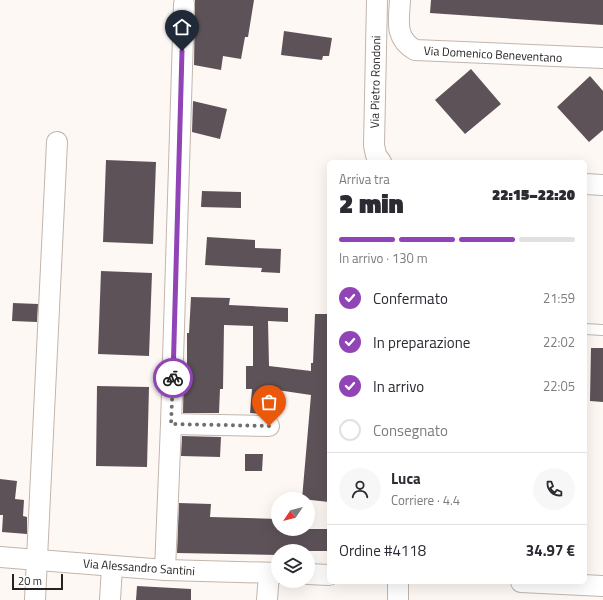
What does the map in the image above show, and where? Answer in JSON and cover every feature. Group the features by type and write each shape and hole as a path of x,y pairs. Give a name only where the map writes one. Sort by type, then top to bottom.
{"street":[{"name":"Via Pietro Rondoni","path":"377,0 374,145 376,155 380,160"},
{"name":"Via Domenico Beneventano","path":"400,0 401,36 406,44 415,50 603,58"},
{"path":"165,570 184,4"},
{"path":"35,600 57,142"},
{"path":"587,184 603,185"},
{"path":"171,424 269,426"},
{"name":"Via Alessandro Santini","path":"0,557 165,570 271,573"},
{"path":"110,600 112,566"},
{"path":"315,574 327,575"},
{"path":"398,584 398,600"},
{"path":"530,584 567,592 603,586"},
{"path":"267,600 271,585"}],"lane":[{"path":"587,329 603,330"}],"building":[{"path":"195,0 254,0 248,37 245,37 241,59 223,56 221,70 194,65"},
{"path":"431,0 603,0 603,25 430,13"},
{"path":"284,31 332,38 329,56 323,56 322,60 281,55"},
{"path":"471,69 501,104 465,134 435,100"},
{"path":"590,76 603,91 603,130 589,142 557,107"},
{"path":"193,101 227,109 220,139 192,132"},
{"path":"106,160 156,162 153,244 103,242"},
{"path":"202,191 241,192 241,208 201,207"},
{"path":"207,237 255,240 255,248 281,249 280,273 261,272 262,268 205,265"},
{"path":"101,271 152,273 149,356 98,354"},
{"path":"191,297 230,298 229,305 288,308 288,322 268,321 269,366 311,371 311,363 313,363 315,314 327,314 327,502 315,500 315,492 303,492 311,395 277,390 275,415 250,413 252,389 246,389 246,366 253,366 253,326 224,325 223,389 220,389 219,413 183,413 184,364 187,365 187,333 189,333"},
{"path":"13,303 38,304 37,322 12,321"},
{"path":"591,348 603,348 603,402 590,401"},
{"path":"97,386 149,387 147,467 96,466"},
{"path":"182,436 221,437 220,457 181,456"},
{"path":"245,454 263,454 262,471 245,471"},
{"path":"0,479 17,481 15,499 24,500 23,516 27,517 27,534 2,532 3,515 0,515"},
{"path":"179,503 211,504 210,517 271,519 271,536 315,536 315,529 327,529 327,551 315,551 315,544 271,544 271,555 177,553"},
{"path":"137,586 191,589 191,600 136,600"}],"way so far":[{"path":"173,378 171,424 269,426"}],"route":[{"path":"173,378 182,51"}]}
